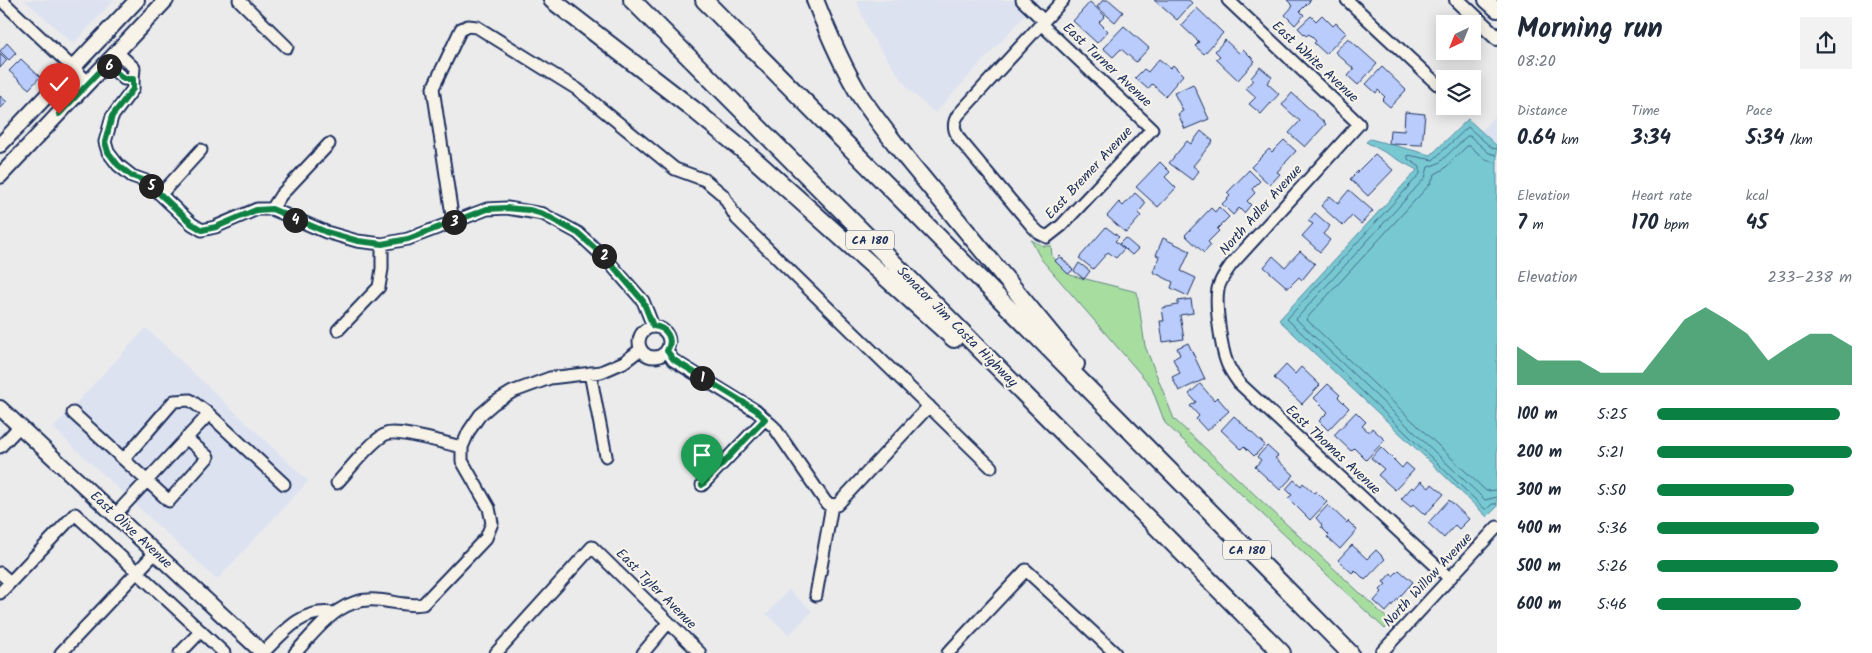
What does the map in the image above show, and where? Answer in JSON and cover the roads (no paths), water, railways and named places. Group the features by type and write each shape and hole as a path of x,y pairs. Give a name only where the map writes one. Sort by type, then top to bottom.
{"highway":[{"path":"552,0 693,109 755,160 1109,480"},
{"name":"Senator Jim Costa Highway","path":"632,0 1282,653"},
{"name":"CA 180","path":"704,0 1350,653"},
{"path":"815,0 843,64 861,97 883,128 906,159 1145,446"}],"main road":[{"path":"0,145 137,0"},
{"path":"0,176 107,64 156,6 166,0"},
{"path":"1456,0 1496,36"},
{"path":"1486,0 1497,10"},
{"name":"East Olive Avenue","path":"0,408 263,653"}],"street":[{"path":"1,0 89,83"},
{"path":"239,0 287,47"},
{"name":"East Turner Avenue","path":"1022,0 1042,22 1152,129"},
{"path":"1042,22 1063,0"},
{"name":"East White Avenue","path":"1228,0 1359,124"},
{"path":"1347,0 1436,83"},
{"name":"East Bremer Avenue","path":"1042,22 958,115 954,127 960,140 1039,233 1047,236 1061,226 1152,129"},
{"path":"453,222 433,88 461,29 468,26 476,27 576,89 676,169 705,180 723,195 737,219 992,467"},
{"path":"117,52 134,68 133,89 112,116 105,142 108,152 118,165 132,176 146,181 192,224 202,230 216,227 256,210 272,209 326,232 358,241 382,244 408,239 487,209 506,208 543,214 578,233 608,260 643,301 653,326"},
{"path":"107,64 124,79 133,79"},
{"name":"North Adler Avenue","path":"1220,329 1217,301 1218,288 1231,265 1359,124"},
{"path":"272,209 281,196 329,144"},
{"path":"161,194 201,150"},
{"path":"338,330 378,287 382,269 382,244"},
{"path":"653,326 663,328 669,336 669,347 663,355 653,357 644,353 641,349 639,344 644,330 653,326"},
{"name":"East Thomas Avenue","path":"1220,329 1224,356 1239,383 1449,578"},
{"path":"295,653 333,613 358,600 377,600 413,606 424,604 486,538 492,523 489,508 462,461 462,447 469,431 480,415 512,392 550,378 601,372 624,362 641,349"},
{"path":"667,351 674,360 756,410 774,427 827,504 837,505 929,406"},
{"path":"590,373 606,456"},
{"path":"124,459 174,401 190,400 209,414 284,484"},
{"path":"73,413 169,501 208,458 186,438"},
{"path":"115,515 209,414"},
{"path":"702,485 765,419"},
{"path":"0,447 20,426"},
{"path":"337,483 371,446 387,433 401,433 462,447"},
{"path":"816,596 832,505"},
{"path":"0,593 75,514 224,653"},
{"name":"North Willow Avenue","path":"1381,653 1497,527"},
{"name":"East Tyler Avenue","path":"496,653 592,547 700,653"},
{"path":"62,653 155,552"},
{"path":"948,653 1026,570 1115,653"},
{"path":"0,573 10,582"},
{"path":"263,653 301,618 311,613 333,613"},
{"path":"644,653 668,623"},
{"path":"180,653 201,631"}],"water":[{"path":"1468,119 1497,146 1497,507 1487,517 1279,320 1417,170 1366,142 1370,139 1431,155"}]}
